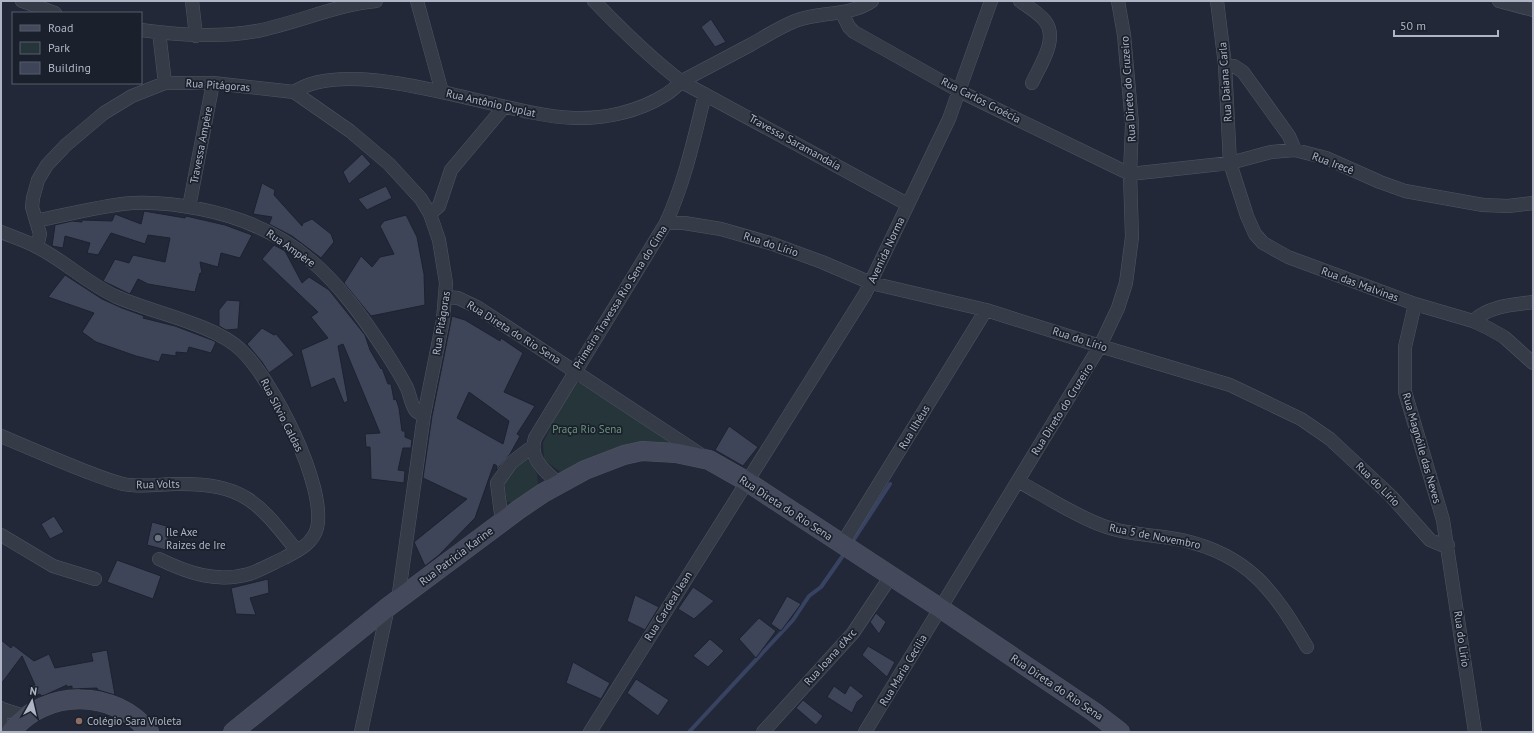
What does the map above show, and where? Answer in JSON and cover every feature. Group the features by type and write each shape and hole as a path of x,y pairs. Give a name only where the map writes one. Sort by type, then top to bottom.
{"main road":[{"name":"Rua Patricia Karine","path":"233,732 393,603 502,521 559,484 585,470 611,460 642,451 676,453 709,460"},
{"name":"Rua Direta do Rio Sena","path":"709,460 746,481 940,608 1094,712 1120,732"},
{"path":"11,732 18,723 36,710 58,701 80,698 103,702 124,710 143,724 149,732"}],"street":[{"path":"22,1 52,12"},
{"path":"192,1 196,36"},
{"path":"142,30 196,36 228,35 258,31 343,6 376,1"},
{"path":"416,1 442,92"},
{"name":"Travessa Saramandaía","path":"594,1 657,63 682,82 759,122 907,204"},
{"name":"Rua Antônio Duplat","path":"294,92 316,82 351,80 399,84 442,92 548,116 574,118 599,117 623,113 644,106 665,95 682,82 793,22 809,16 842,13 856,9 872,1"},
{"name":"Avenida Norma","path":"746,481 871,283 907,204 949,119 990,1"},
{"path":"1020,1 1044,20 1049,28 1050,38 1048,48 1032,83"},
{"name":"Rua Direto do Cruzeiro","path":"940,608 1100,346 1118,308 1126,284 1130,263 1132,237 1130,174 1132,124 1124,36 1118,1"},
{"name":"Rua Daiana Carla","path":"1217,1 1225,64 1230,164"},
{"path":"1499,1 1533,10"},
{"name":"Rua Carlos Croécia","path":"842,13 848,26 854,32 959,91 1130,174"},
{"path":"158,32 165,83"},
{"path":"1225,64 1234,66 1243,72 1290,136 1295,150"},
{"name":"Rua Pitágoras","path":"37,247 40,234 32,207 33,198 38,180 47,165 66,145 104,113 132,96 165,83 213,83 294,92 350,131 374,152 421,199 436,227 443,258 446,297 424,415 393,603 361,732"},
{"name":"Travessa Ampère","path":"189,207 213,83"},
{"name":"Primeira Travessa Rio Sena do Cima","path":"533,446 535,438 666,223 684,180 705,94"},
{"path":"430,214 440,206 451,170 504,107"},
{"name":"Rua Irecê","path":"1130,174 1230,164 1271,152 1295,150 1326,158 1380,182 1405,191 1483,204 1508,206 1533,203"},
{"name":"Rua das Malvinas","path":"1230,164 1247,216 1255,234 1263,243 1288,257 1415,304 1472,321 1504,337 1533,363"},
{"name":"Rua Ampère","path":"36,221 122,204 144,203 189,207 241,219 268,230 305,256 335,282 355,307 395,367 415,409 424,415"},
{"name":"Rua do Lírio","path":"666,223 684,223 708,226 766,242 822,262 871,283 986,310 1230,385 1301,419 1346,453 1391,496 1430,540 1442,545 1448,545"},
{"name":"Rua Sílvio Caldas","path":"1,232 37,247 116,296 212,332 232,342 256,367 270,386 292,430 311,475 315,489 317,529 311,540 297,551 250,574 232,577 199,576 159,559"},
{"name":"Rua Direta do Rio Sena","path":"446,297 458,298 472,305 709,460"},
{"path":"1472,321 1483,312 1491,309 1533,302"},
{"name":"Rua Magnóile das Neves","path":"1415,304 1405,347 1405,392 1444,520 1448,545"},
{"name":"Rua Ilhéus","path":"842,544 986,310"},
{"name":"Rua Volts","path":"1,436 72,466 122,484 140,486 175,484 211,485 241,494 264,510 297,551"},
{"path":"502,521 497,484 511,463 533,446 535,460 559,484"},
{"name":"Rua Cardeal Jean","path":"590,732 746,481"},
{"name":"Rua 5 de Novembro","path":"1018,481 1101,525 1205,546 1223,553 1242,564 1255,575 1274,596 1307,647"},
{"path":"1,535 53,566 95,579"},
{"name":"Rua do Lirio","path":"1448,545 1475,732"},
{"name":"Rua Joana d'Arc","path":"763,732 852,633 891,576"},
{"name":"Rua Maria Cecilia","path":"865,732 940,608"},
{"path":"1,724 1,709 27,717"}],"green space":[{"name":"Praça Rio Sena","path":"574,380 673,441 668,448 562,473 544,460 543,443"},
{"path":"525,455 537,474 538,483 533,493 516,503 507,502 504,483"}],"building":[{"path":"711,19 726,42 715,47 701,27"},
{"path":"362,154 371,164 349,184 343,172"},
{"path":"262,183 275,190 274,195 302,226 303,223 312,219 331,234 334,242 321,258 292,236 269,224 272,217 253,214"},
{"path":"386,186 392,198 367,210 358,199"},
{"path":"144,211 185,218 186,216 225,225 252,235 240,258 221,253 218,267 200,262 202,273 200,273 195,292 148,284 138,279 130,294 103,281 115,259 129,263 133,255 165,262 170,238 148,235 145,244 111,233 98,255 87,253 90,243 65,236 63,248 52,246 55,225 72,221 82,222 82,220 112,221 115,214 141,224"},
{"path":"406,215 417,237 424,274 425,305 371,316 344,283 361,256 372,267 380,257 394,254 380,226 384,221"},
{"path":"274,245 285,251 302,283 309,277 329,290 365,335 370,350 381,369 382,368 388,384 391,384 394,400 396,399 399,408 402,431 405,431 405,437 412,440 411,448 403,448 398,470 405,471 404,483 371,479 370,447 366,447 365,434 380,433 343,344 338,346 348,401 344,403 334,378 311,388 301,350 328,338 311,317 318,312 262,259"},
{"path":"65,275 102,299 144,316 143,318 175,326 216,342 211,353 189,347 187,353 176,352 176,356 162,354 159,362 136,356 96,342 82,332 94,313 48,297"},
{"path":"227,300 240,301 238,329 226,330 219,326 219,310"},
{"path":"452,316 465,320 500,341 501,338 523,353 504,392 535,406 517,434 520,436 510,454 496,471 497,466 494,464 475,518 439,555 425,566 414,542 467,499 423,478 432,416","holes":["469,392 509,421 503,444 457,418"]},
{"path":"262,328 274,335 276,334 294,355 269,373 247,344"},
{"path":"729,426 758,447 743,466 715,450"},
{"path":"54,516 64,532 50,539 41,524"},
{"path":"152,522 170,527 166,550 147,545"},
{"path":"117,560 161,576 153,599 107,582"},
{"path":"268,579 269,593 250,598 256,615 236,614 231,588"},
{"path":"693,587 714,601 694,619 678,609"},
{"path":"635,595 659,607 645,630 627,621"},
{"path":"787,596 801,604 781,631 771,624"},
{"path":"876,613 886,622 879,634 870,622"},
{"path":"759,618 776,631 756,658 739,639"},
{"path":"710,639 724,651 708,667 693,656"},
{"path":"1,640 11,648 13,645 34,661 49,654 55,668 93,661 91,653 107,650 115,695 98,690 97,688 72,689 72,686 66,687 67,685 45,695 41,696 40,694 32,697 28,687 35,685 22,656 1,684"},
{"path":"868,646 895,662 887,677 862,655"},
{"path":"573,662 610,683 601,699 566,683"},
{"path":"636,679 669,700 658,716 627,693"},
{"path":"850,685 864,696 857,702 852,713 827,697 834,686 845,694"},
{"path":"803,700 823,716 816,725 796,708"}],"waterway":[{"path":"851,544 890,484"},
{"path":"689,732 793,620 809,596 821,587 842,557"}],"place":[{"name":"Ile Axe Raizes de Ire","path":"158,538"},
{"name":"Colégio Sara Violeta","path":"79,721"}]}
